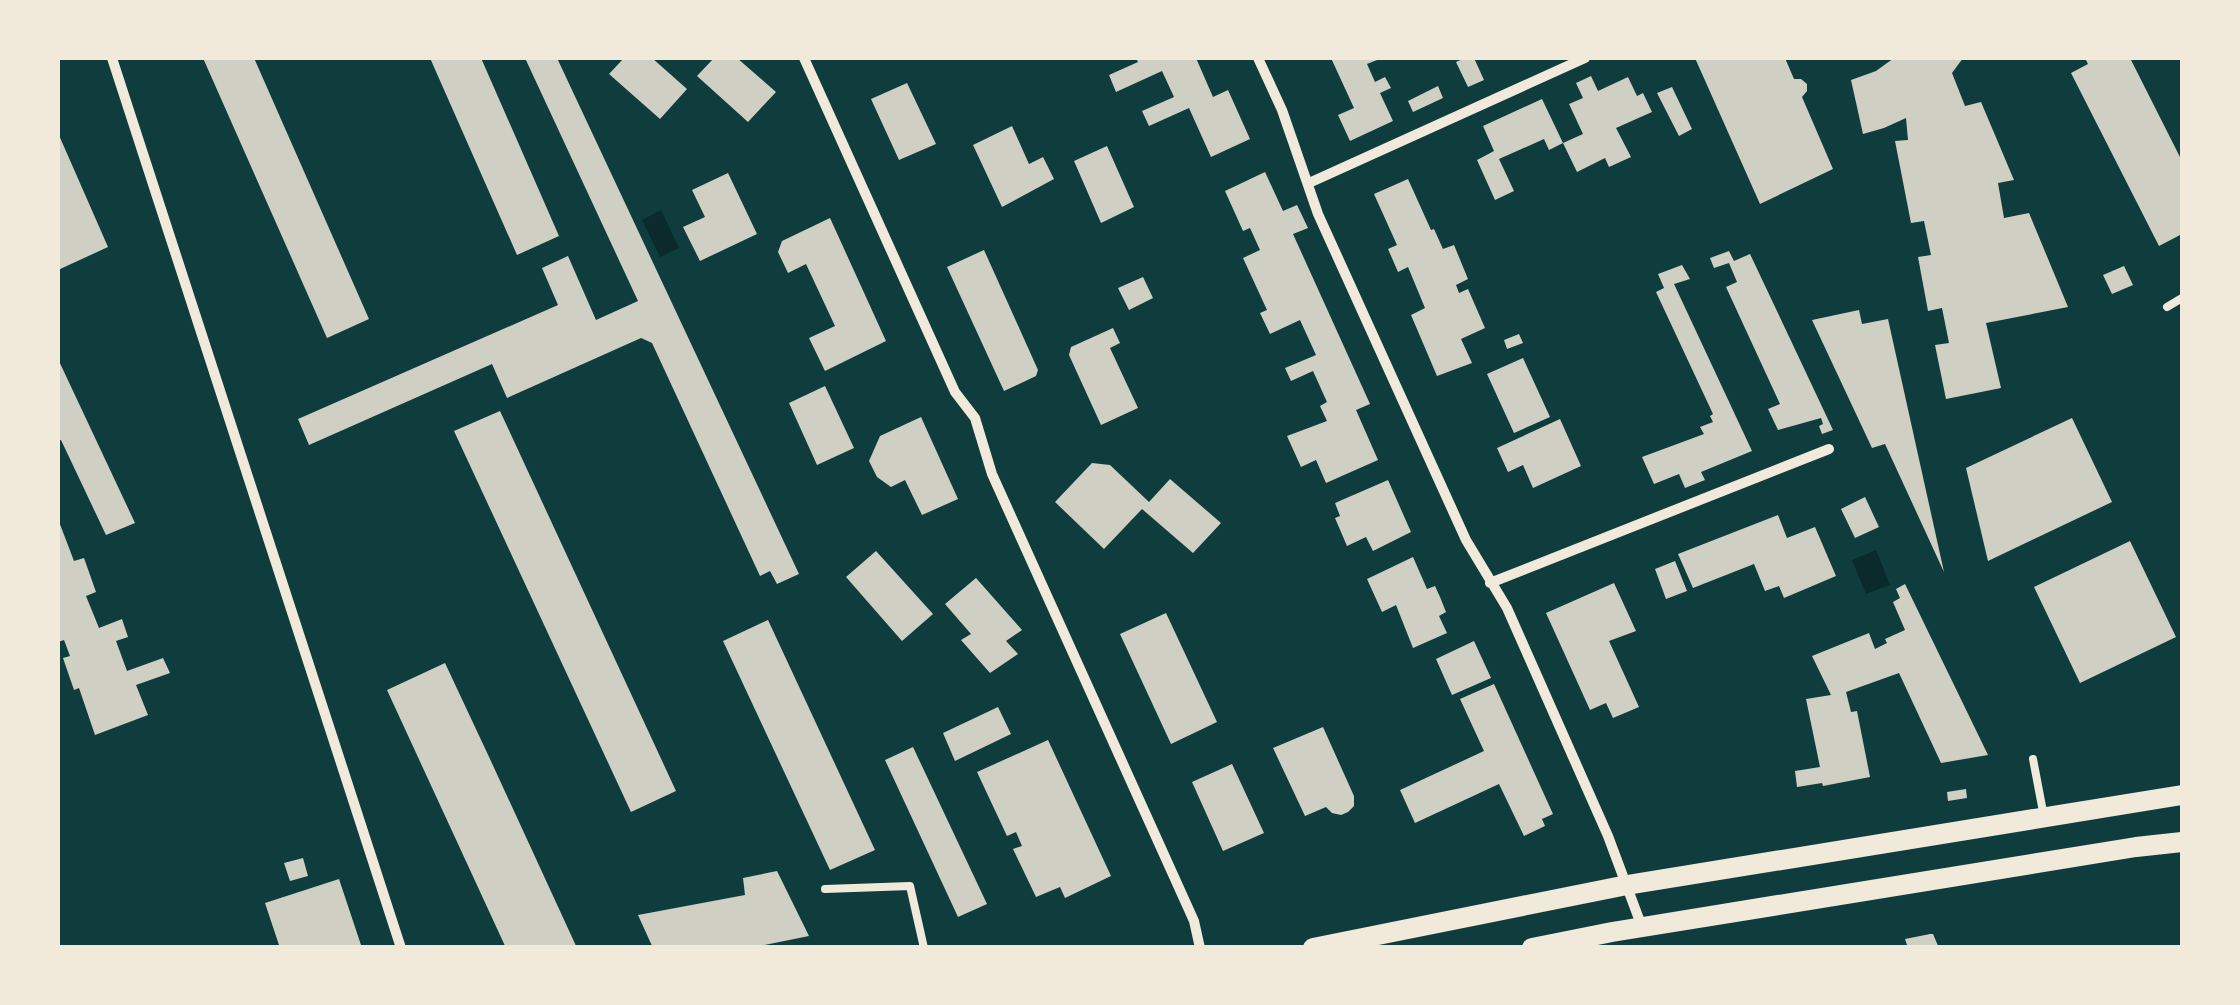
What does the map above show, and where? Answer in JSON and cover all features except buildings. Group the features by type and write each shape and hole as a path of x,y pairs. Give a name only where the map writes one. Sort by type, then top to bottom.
{"main road":[{"path":"1313,948 1627,884 2182,796"},
{"path":"1532,948 2182,842"}],"street":[{"path":"112,58 401,948"},
{"path":"804,58 955,392 975,418 992,474 1194,921 1200,948"},
{"path":"1258,58 1282,110 1326,232 1466,540 1507,608 1608,836 1642,928"},
{"path":"1309,183 1585,58"},
{"path":"1490,583 1829,450"}],"lane":[{"path":"2167,306 2182,298"},
{"path":"2033,759 2044,817"},
{"path":"825,889 910,886 924,948"}],"water":[{"path":"661,210 679,248 660,257 642,220"},
{"path":"1876,550 1890,585 1866,594 1852,560"}]}
